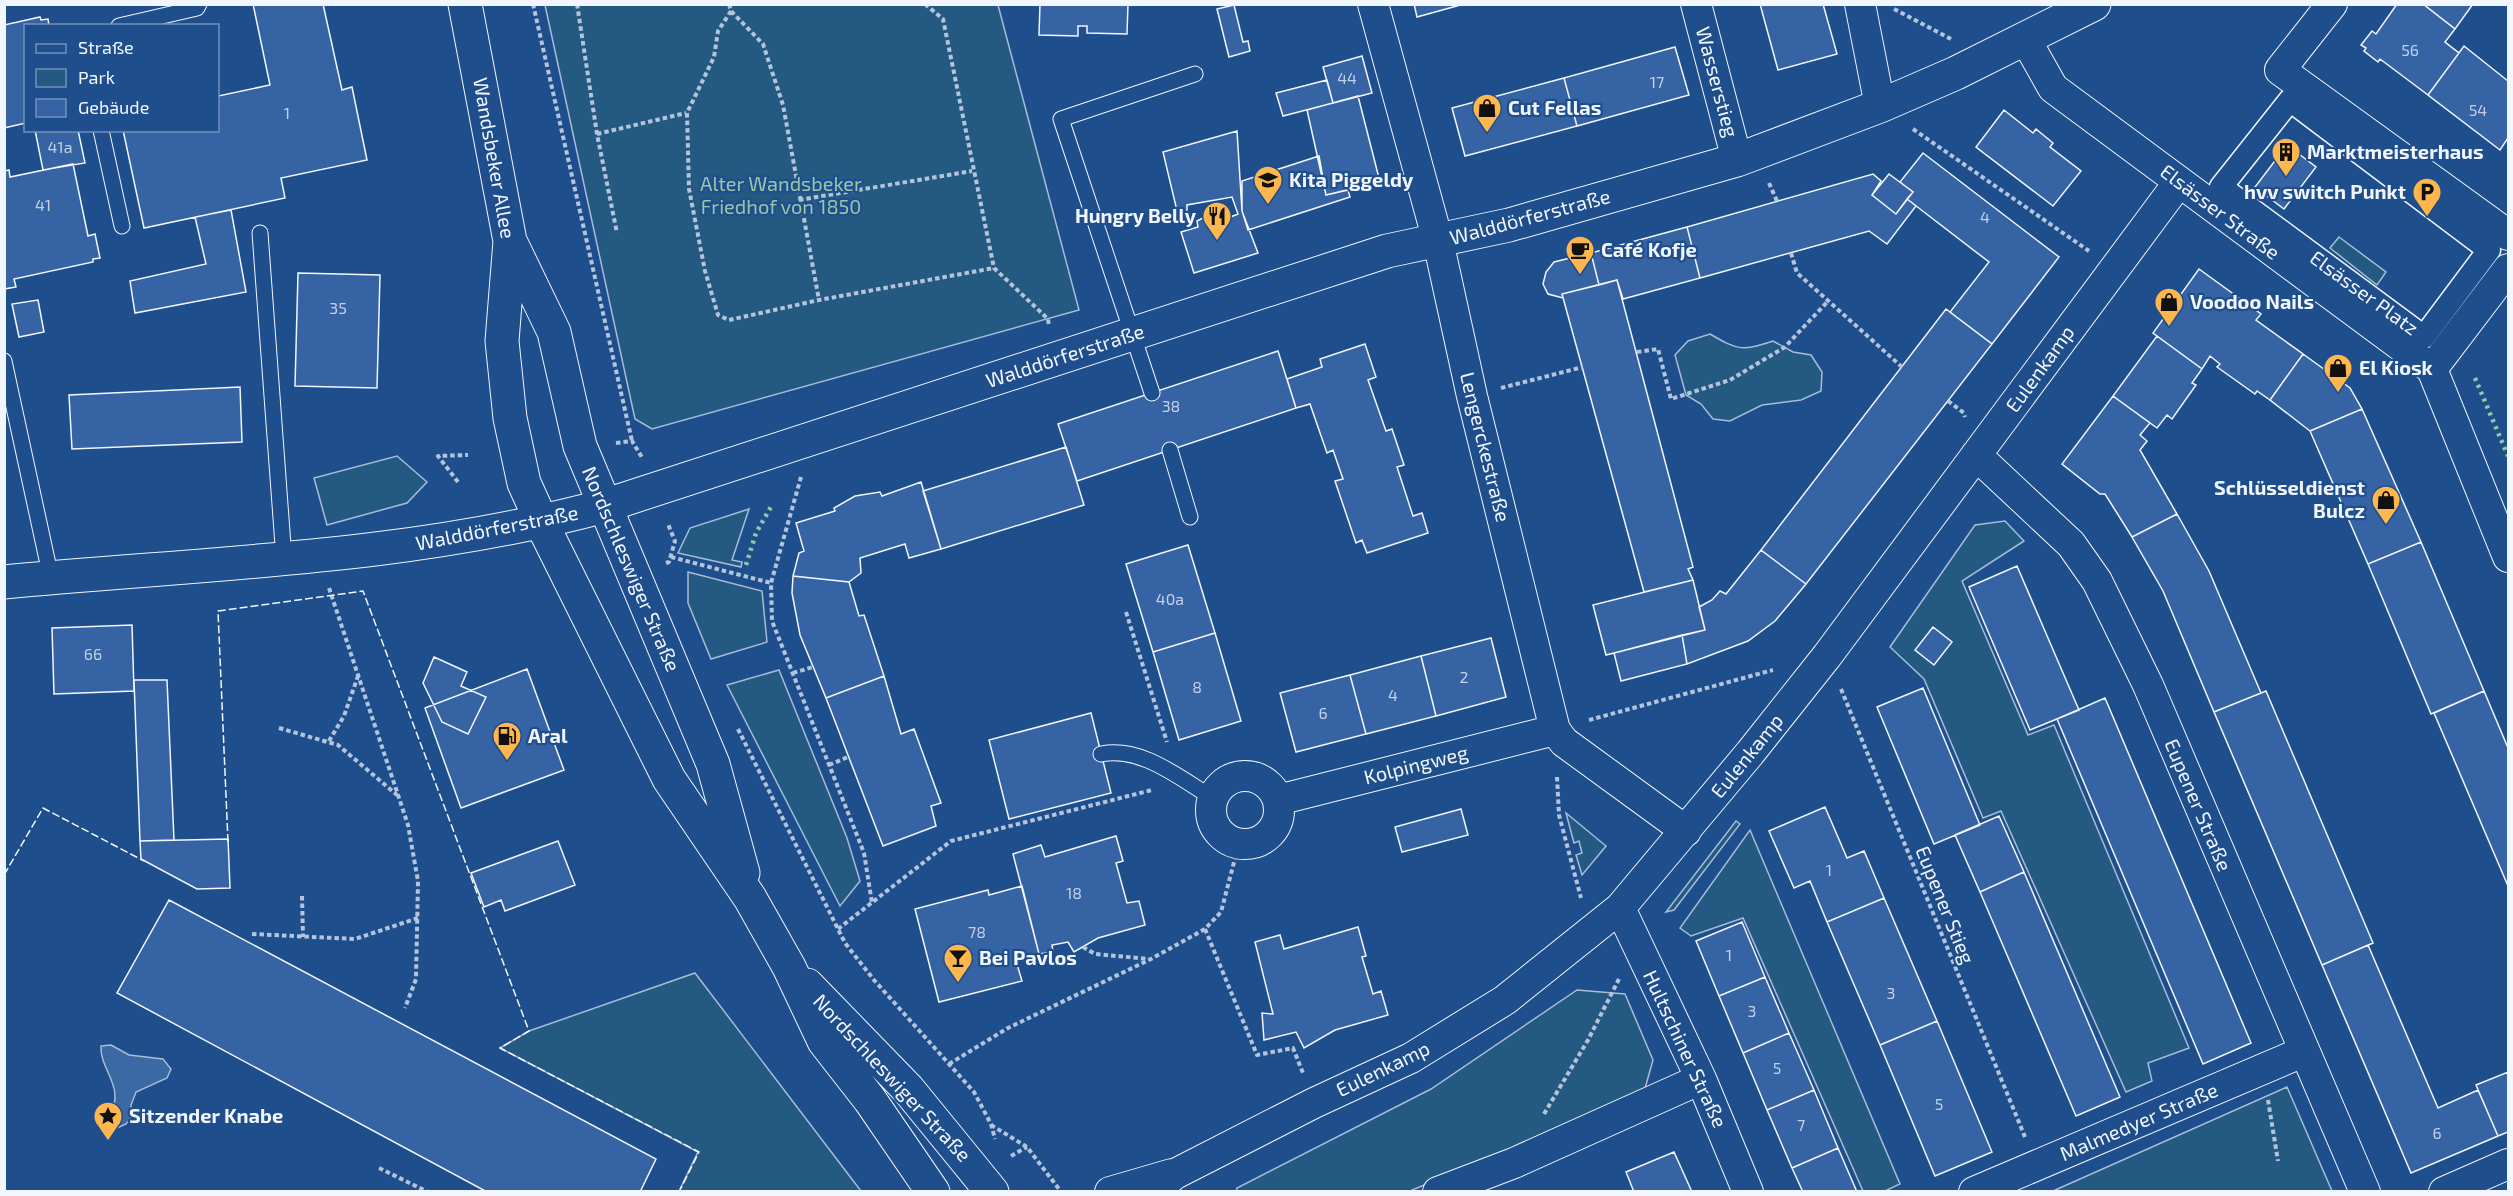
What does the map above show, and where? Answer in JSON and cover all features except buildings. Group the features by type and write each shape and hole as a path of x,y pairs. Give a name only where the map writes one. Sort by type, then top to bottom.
{"main road":[{"name":"Wandsbeker Allee","path":"465,4 510,241 502,341 504,371 516,451 524,483 542,523"},
{"name":"Walddörferstraße","path":"4,582 318,556 461,539 542,523 604,506 1386,251 1509,225 1737,160 1880,106 2026,40 2094,4"},
{"name":"Nordschleswiger Straße","path":"510,241 554,332 580,447 713,764 750,898"},
{"name":"Nordschleswiger Straße","path":"542,523 669,779 750,898 789,967 824,1041 870,1100 933,1191"},
{"name":"Nordschleswiger Straße","path":"789,967 908,1089 992,1191"}],"street":[{"name":"Lengerckestraße","path":"1373,4 1438,241 1472,396 1555,730"},
{"name":"Wasserstieg","path":"1696,4 1737,160"},
{"path":"1860,4 1880,106"},
{"path":"2332,4 2280,70 2508,236"},
{"name":"Elsässer Straße","path":"2026,40 2053,88 2432,369"},
{"name":"Elsässer Platz","path":"2290,100 2489,250 2424,337 2222,187 2290,100"},
{"name":"Eulenkamp","path":"1152,1191 1180,1183 1314,1102 1412,1058 1505,1000 1620,908 1686,831 1827,656 2179,182"},
{"path":"2508,269 2432,369 2508,557"},
{"name":"Eupener Straße","path":"1976,455 2071,544 2097,581 2148,685 2303,1052 2365,1191"},
{"path":"1555,730 1564,742 1686,831"},
{"name":"Kolpingweg","path":"1278,800 1555,730"},
{"path":"1246,776 1266,783 1278,800 1277,823 1270,832 1250,843 1239,843 1228,839 1213,821 1213,798 1226,782 1246,776"},
{"name":"Hultschiner Straße","path":"1620,908 1701,1080 1748,1191"},
{"name":"Malmedyer Straße","path":"1974,1191 2303,1052"},
{"path":"1438,1191 1514,1163 1701,1080"},
{"path":"2444,1191 2508,1164"},
{"name":"Eulenkamp","path":"1110,1191 1180,1183"}],"lane":[{"path":"128,24 197,8 199,4"},
{"path":"1152,393 1134,333 1061,119 1196,74"},
{"path":"100,132 122,226"},
{"path":"260,233 284,559"},
{"path":"4,361 51,578"},
{"path":"1170,450 1190,517"},
{"path":"1101,754 1116,751 1130,753 1151,761 1213,798"}],"path":[{"path":"533,4 632,441 646,465"},
{"path":"577,4 597,134 617,234"},
{"path":"729,4 731,11 762,44 783,105 819,300"},
{"path":"925,4 943,19 994,268 1048,319 1056,359"},
{"path":"1886,4 1988,58"},
{"path":"731,11 718,31 714,57 687,113 689,189 705,271 718,315 729,320 819,300 994,268"},
{"path":"1880,106 2114,268"},
{"path":"597,134 687,113"},
{"path":"799,200 973,171"},
{"path":"1791,253 1797,273 1902,367"},
{"path":"1637,352 1658,349 1671,399 1730,380 1785,347 1828,301"},
{"path":"1472,396 1583,367"},
{"path":"812,439 771,583 772,621 864,853 872,903"},
{"path":"609,444 632,441"},
{"path":"458,482 438,456 468,454"},
{"path":"658,566 669,562 675,541 668,524"},
{"path":"318,556 408,825 418,881 416,979 405,1008"},
{"path":"671,557 771,583"},
{"path":"1126,612 1167,743"},
{"path":"1590,932 1559,815 1555,730 1827,656"},
{"name":"Eupener Stieg","path":"1827,656 2037,1166"},
{"path":"793,673 813,667"},
{"path":"328,741 344,716 358,675"},
{"path":"734,720 845,944 974,1092 991,1125 1027,1147 1059,1189"},
{"path":"279,728 328,741 398,796"},
{"path":"829,765 848,757"},
{"path":"838,929 951,841 1162,788"},
{"path":"949,1064 1008,1028 1151,959 1205,929 1221,912 1239,843"},
{"path":"302,896 303,937"},
{"path":"252,934 355,939 417,918"},
{"path":"1205,929 1257,1055 1293,1048 1314,1102"},
{"path":"1542,1116 1588,1040 1636,943"},
{"path":"1083,947 1095,954 1151,959"},
{"path":"2257,1071 2268,1095 2278,1161"},
{"path":"1011,1156 1027,1147"},
{"path":"380,1168 428,1191"}],"green space":[{"name":"Alter Wandsbeker Friedhof von 1850","path":"545,5 998,5 1079,310 652,429 635,419"},
{"path":"2339,237 2386,272 2377,285 2330,248"},
{"path":"1710,334 1741,348 1754,347 1773,341 1793,352 1811,355 1822,372 1821,391 1801,400 1762,405 1730,421 1713,419 1701,404 1686,395 1675,355 1688,341"},
{"path":"397,456 427,482 407,503 327,525 314,478"},
{"path":"749,509 732,560 742,562 741,567 678,553 690,528"},
{"path":"2005,521 2024,541 1962,581 2028,735 2054,725 2189,1048 2148,1063 2152,1081 2126,1092 2001,811 1983,818 1924,679 1890,647 1975,525"},
{"path":"688,572 762,591 767,642 711,659 688,603"},
{"path":"779,670 847,838 860,881 840,906 727,685"},
{"path":"1566,813 1606,846 1582,875 1576,855 1582,853 1579,841 1574,843"},
{"path":"1736,821 1740,824 1674,910 1666,912"},
{"path":"1750,830 1900,1184 1885,1191 1863,1191 1743,918 1691,936 1680,928"},
{"path":"695,973 861,1191 679,1191 698,1152 500,1048 529,1031"},
{"path":"1577,990 1625,994 1653,1060 1644,1092 1410,1191 1236,1192 1237,1188 1431,1089"},
{"path":"2287,1087 2332,1191 2053,1191"}],"shaded area":[{"path":"111,1045 129,1055 163,1059 171,1069 167,1078 136,1092 131,1105 132,1117 126,1124 113,1130 109,1116 114,1106 114,1088 104,1063 101,1046"}],"hedge":[{"path":"2475,378 2508,456"},
{"path":"746,565 756,533 772,505"}],"fence":[{"path":"228,842 218,611 363,591 529,1031 500,1048 699,1152 679,1192"},
{"path":"4,875 43,808 144,861"}],"place":[{"name":"Cut Fellas","path":"1487,134"},
{"name":"Marktmeisterhaus","path":"2286,178"},
{"name":"Kita Piggeldy","path":"1268,206"},
{"name":"hvv switch Punkt","path":"2427,218"},
{"name":"Hungry Belly","path":"1217,242"},
{"name":"Café Kofje","path":"1580,276"},
{"name":"Voodoo Nails","path":"2169,328"},
{"name":"El Kiosk","path":"2338,394"},
{"name":"Schlüsseldienst Bulcz","path":"2386,526"},
{"name":"Aral","path":"507,762"},
{"name":"Bei Pavlos","path":"958,984"},
{"name":"Sitzender Knabe","path":"108,1142"}]}
